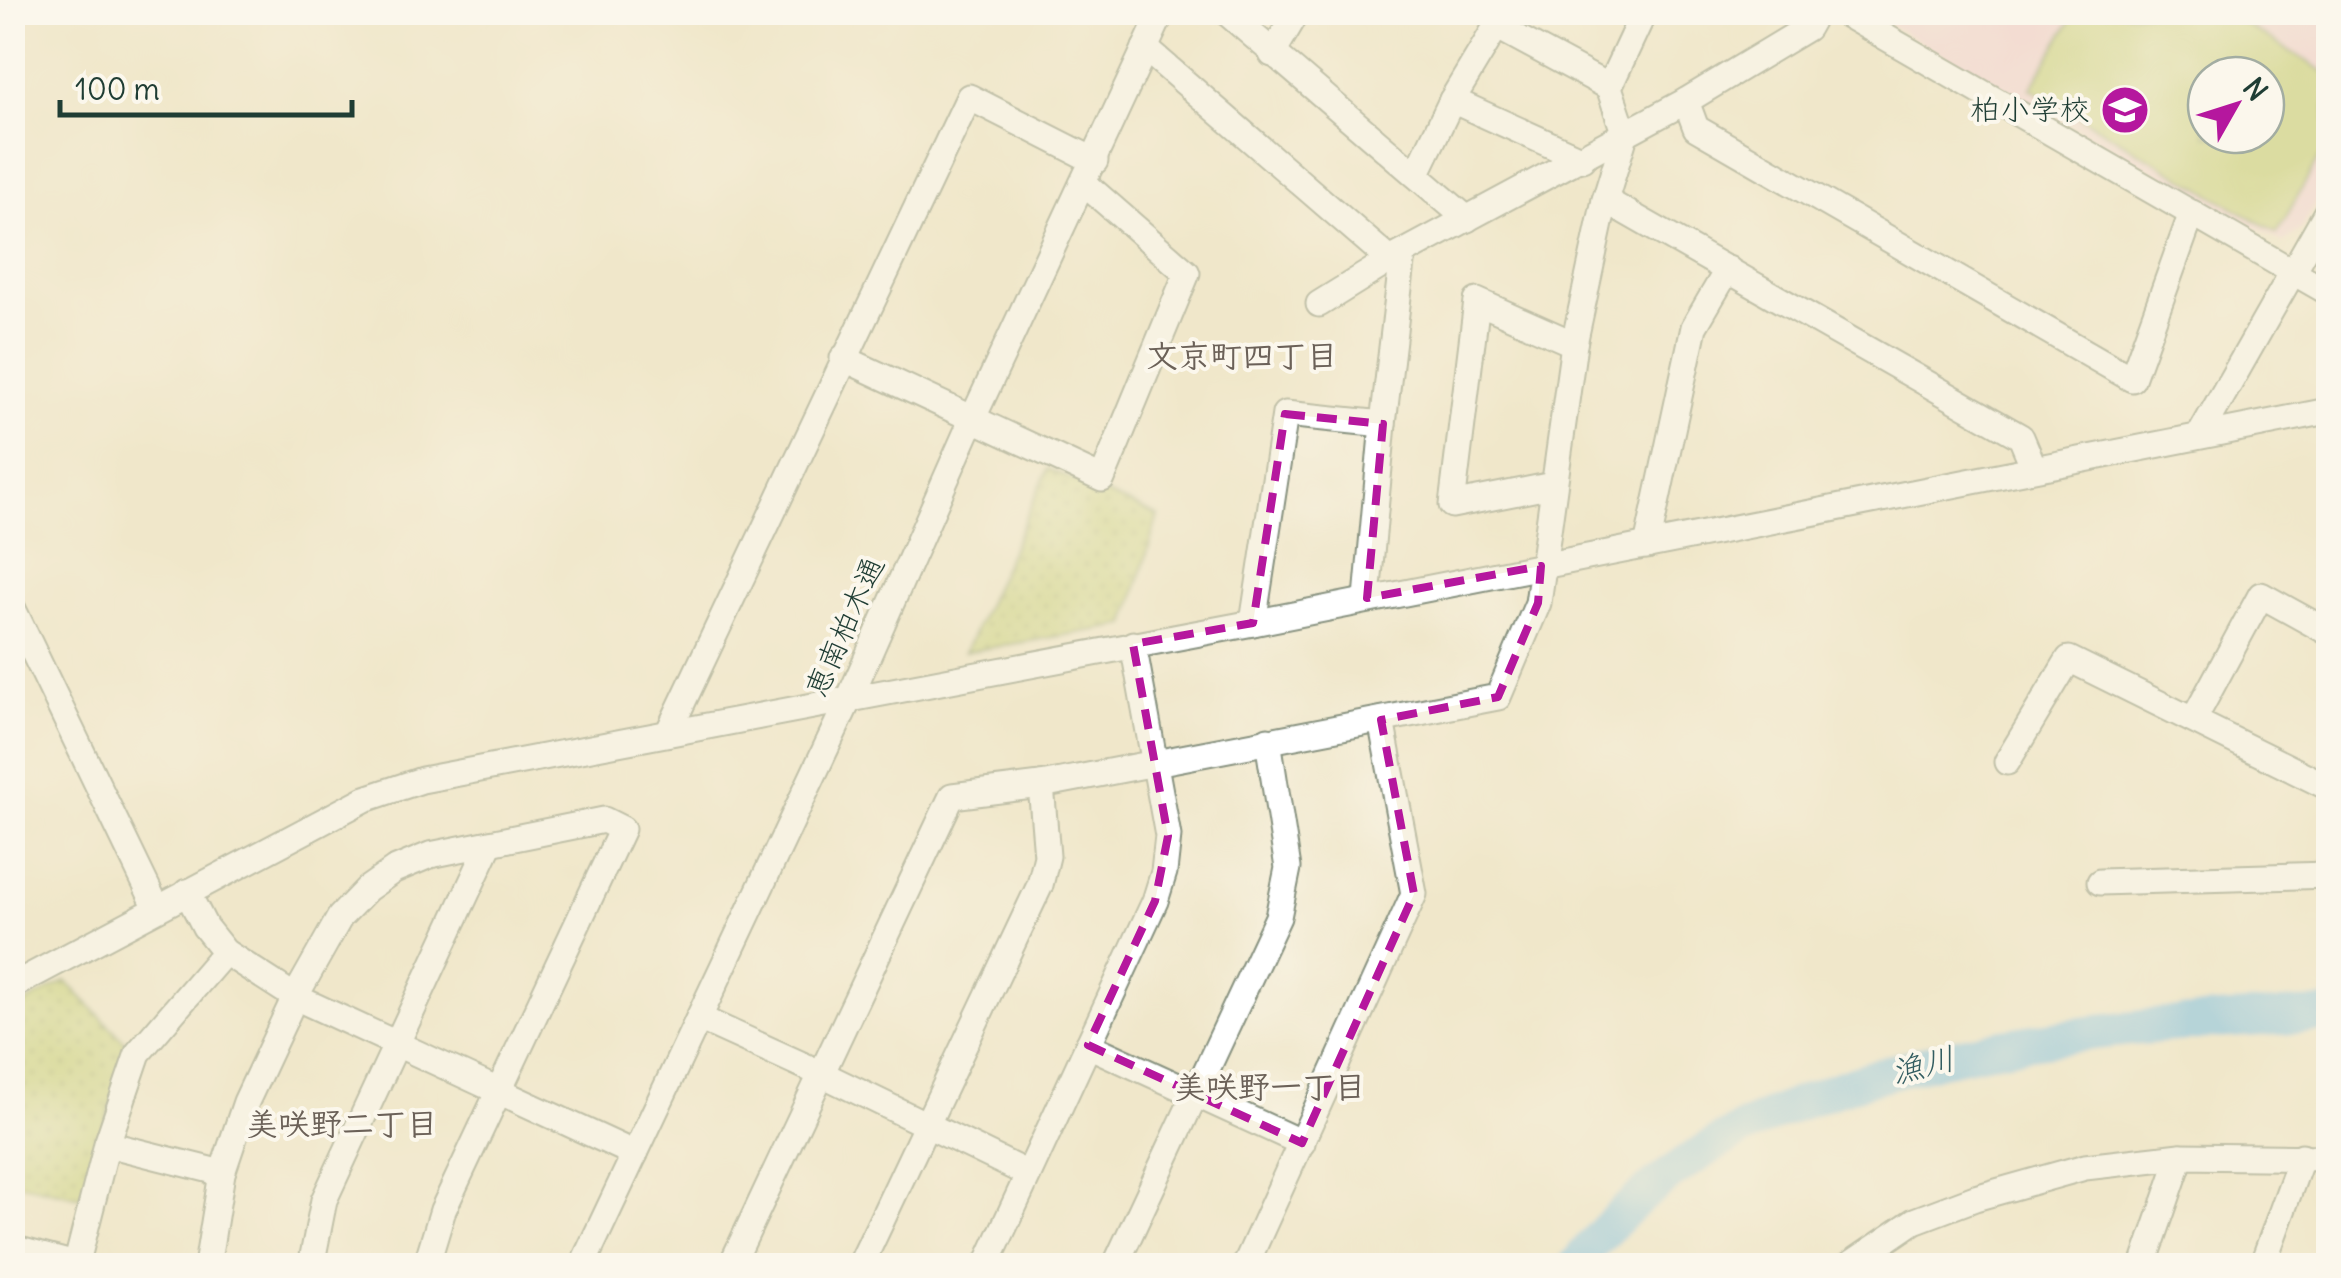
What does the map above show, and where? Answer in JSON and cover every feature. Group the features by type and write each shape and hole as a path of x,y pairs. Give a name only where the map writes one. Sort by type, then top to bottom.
{"street":[{"name":"恵南柏木通","path":"582,1266 849,698 972,420 1162,12"},
{"path":"1226,12 1467,219"},
{"path":"1272,54 1297,12"},
{"path":"1609,87 1644,12"},
{"path":"1319,304 1397,257 1686,101 1807,28 1816,12"},
{"path":"1842,12 2328,292"},
{"path":"732,1266 952,796 1041,785 1498,697 1538,603 1574,344 1605,200 1625,135 1609,87 1501,20 1452,100 1416,176"},
{"path":"1145,48 1397,257"},
{"path":"668,732 843,358 969,97 1090,172 1187,273 1102,479 843,358"},
{"path":"1452,100 1582,159"},
{"path":"1686,101 1696,128 2132,380 2192,213"},
{"path":"1605,200 2022,437 2034,468"},
{"path":"2200,434 2328,210"},
{"path":"1367,598 1397,257"},
{"path":"1647,546 1694,327 1728,268"},
{"path":"1553,484 1452,504 1477,301 1574,344"},
{"path":"12,986 364,799 422,780 1253,623 2328,411"},
{"path":"1253,623 1286,414 1382,424"},
{"path":"2194,719 2261,595 2328,632"},
{"path":"12,607 157,908"},
{"path":"986,1266 1155,901 1164,872 1168,836 1133,644"},
{"path":"2006,762 2069,658 2328,787"},
{"path":"1245,1266 1414,894 1381,720"},
{"path":"1115,1266 1278,917 1288,868 1268,740"},
{"path":"860,1266 1040,885 1048,856 1041,785"},
{"path":"206,1266 222,1173 246,1102 340,917 394,870 430,855 604,820 622,829 444,1210 426,1266"},
{"path":"311,1266 324,1200 490,843"},
{"path":"2100,882 2328,876"},
{"path":"188,892 205,927 225,952 296,997 635,1154"},
{"path":"12,1248 76,1265 107,1144 138,1053 225,952"},
{"path":"698,1018 1028,1174"},
{"path":"1088,1045 1302,1144"},
{"path":"107,1144 222,1173"},
{"path":"2143,1266 2181,1156"},
{"path":"1848,1266 1914,1221 1974,1198 2085,1166 2181,1156 2328,1158"},
{"path":"2262,1266 2302,1156"}],"highlighted area":[{"path":"1285,414 1383,424 1367,598 1541,566 1538,603 1498,697 1381,720 1414,894 1302,1143 1088,1045 1155,901 1168,836 1133,644 1253,623"}],"shaded area":[{"name":"柏小学校","path":"1867,13 2328,13 2328,183 2302,229 2284,243"}],"green space":[{"name":"柏小学校","path":"2076,12 2226,13 2328,74 2328,142 2277,233 2031,88"},
{"path":"1048,469 1158,516 1126,625 965,652"},
{"path":"66,981 130,1047 81,1197 13,1182 13,1010"}],"waterway":[{"name":"漁川","path":"1575,1266 1645,1194 1728,1137 1821,1095 1920,1064 2024,1043 2129,1029 2328,1015"}],"place":[{"name":"柏小学校","path":"2125,110"}],"district":[{"name":"文京町四丁目","path":"1242,356"},
{"name":"美咲野一丁目","path":"1270,1087"},
{"name":"美咲野二丁目","path":"342,1124"}]}
